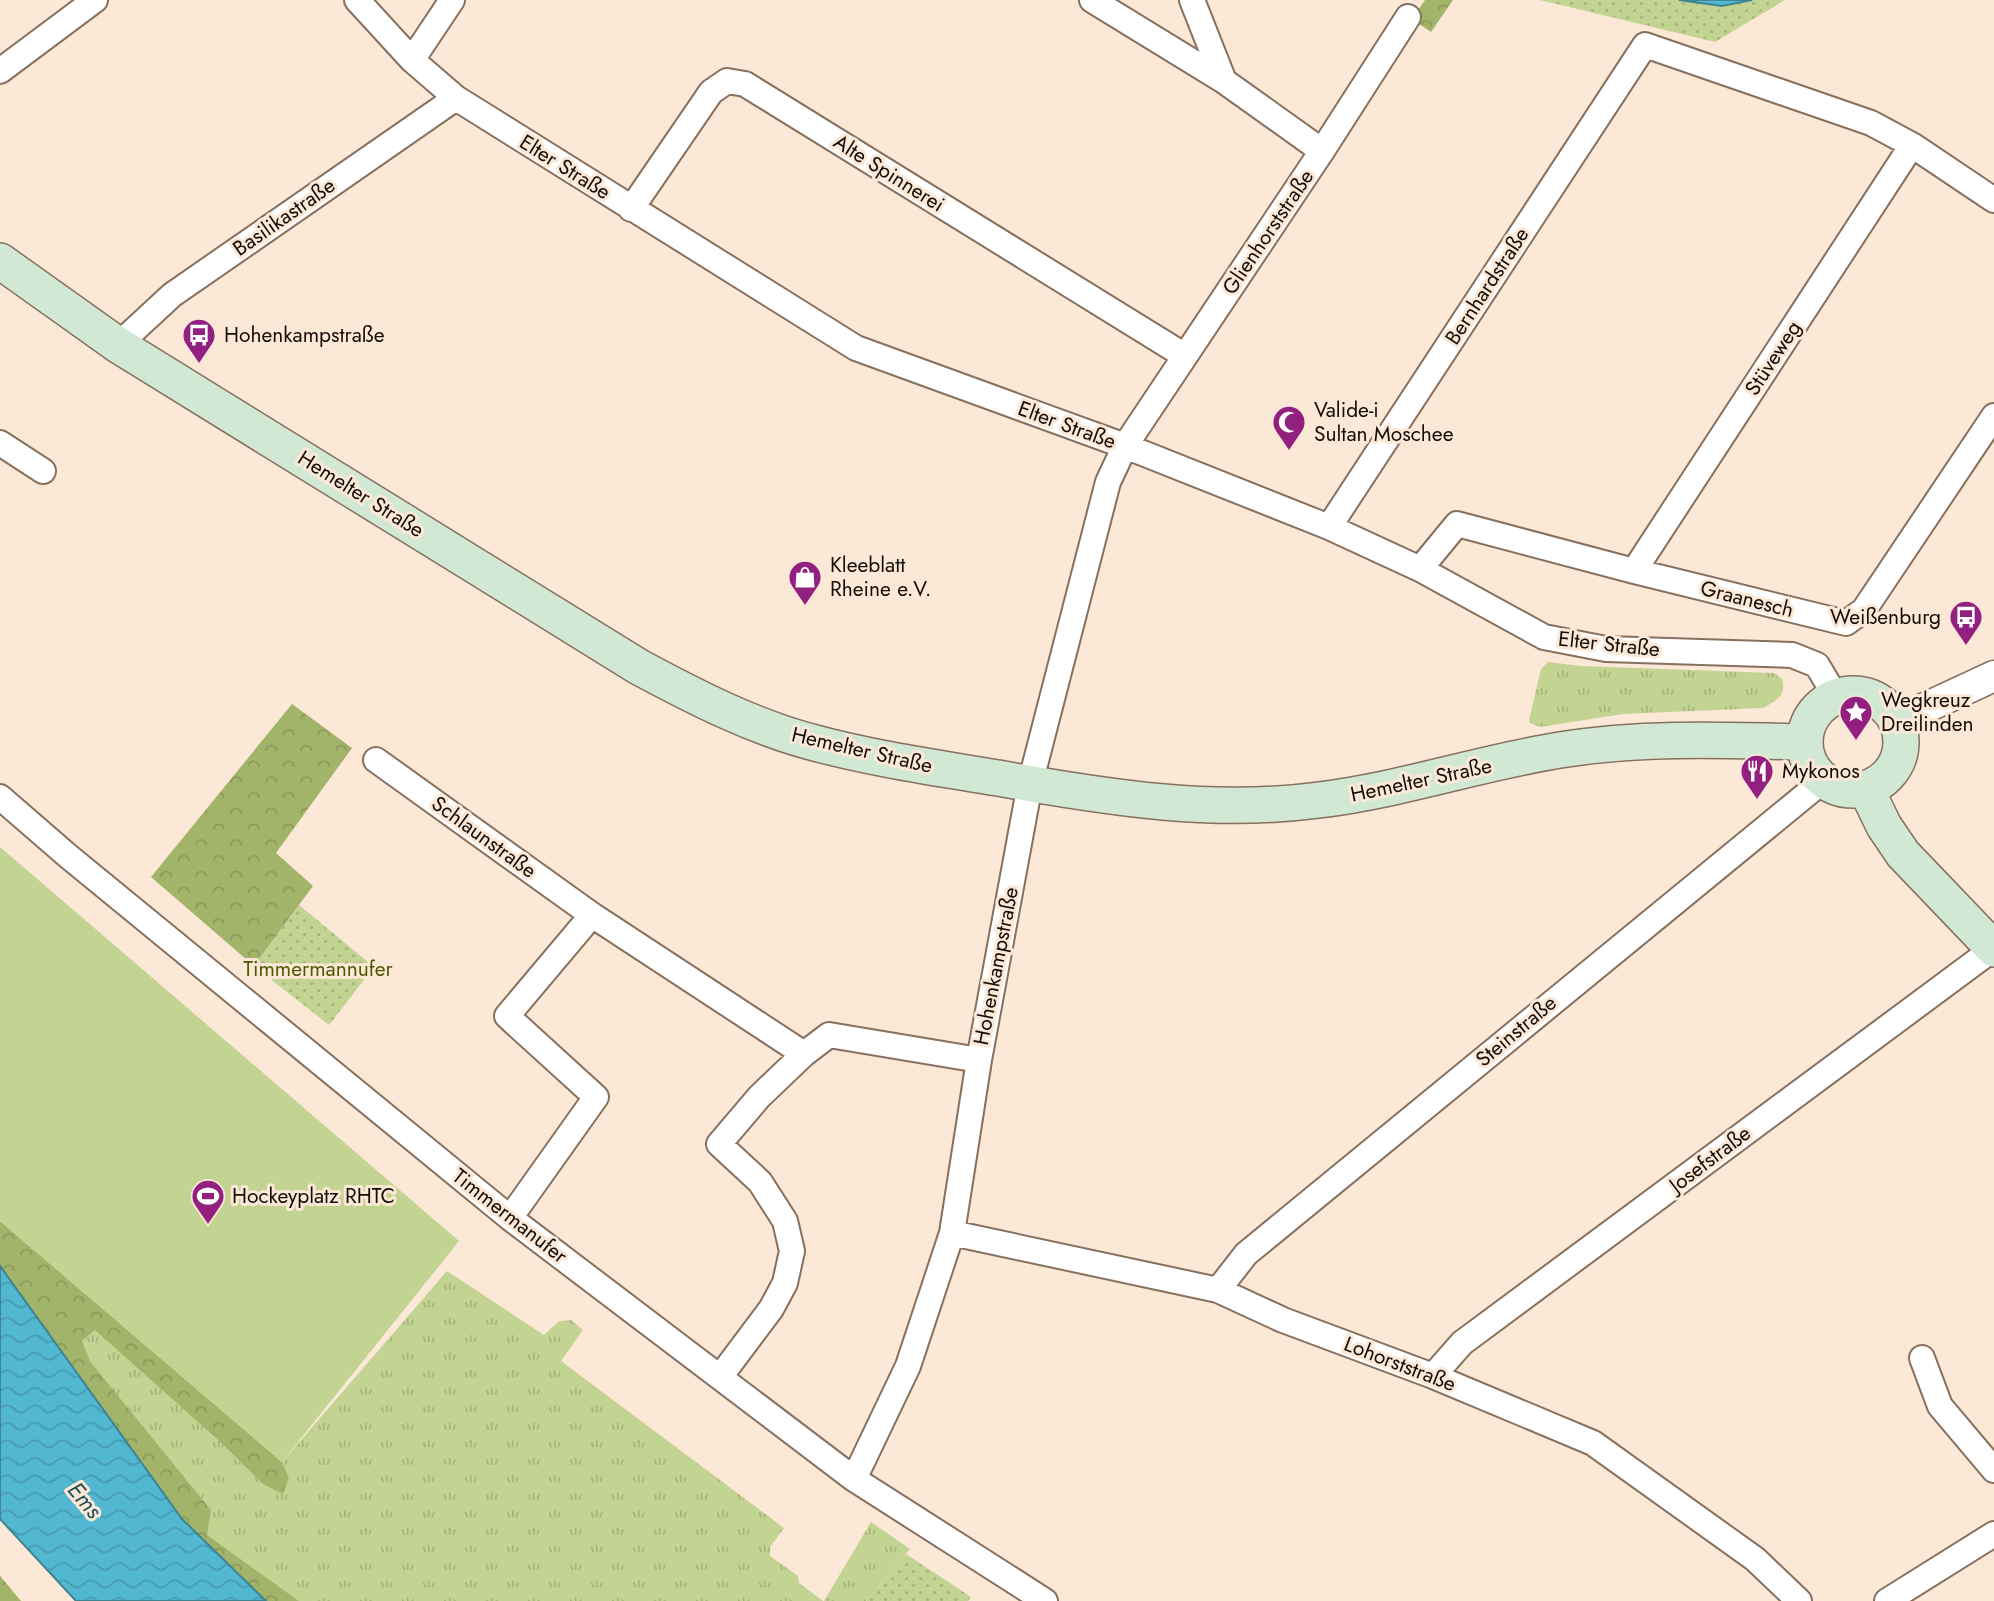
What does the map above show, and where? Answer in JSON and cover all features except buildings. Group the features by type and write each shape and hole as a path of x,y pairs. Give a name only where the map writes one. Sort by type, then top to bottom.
{"main road":[{"name":"Hemelter Straße","path":"0,261 118,345 639,667 749,721 814,743 1030,783 1172,804 1270,805 1383,789 1543,753 1604,744 1664,740 1805,742"},
{"path":"1854,694 1871,697 1886,706 1897,721 1902,741 1897,762 1885,779 1866,789 1836,787 1824,780 1811,762 1805,742 1809,723 1820,708 1836,697 1854,694"},
{"path":"1866,789 1884,826 1903,854 1994,949"}],"street":[{"path":"0,71 95,0"},
{"name":"Elter Straße","path":"357,0 412,60 456,98 856,348 1125,446 1329,527 1420,569 1545,637 1606,649 1792,655 1816,665 1836,697"},
{"path":"412,60 452,0"},
{"path":"1092,0 1224,81 1322,151"},
{"path":"1192,0 1224,81"},
{"name":"Glienhorststraße","path":"1125,446 1408,17"},
{"name":"Bernhardstraße","path":"1329,527 1645,45 1871,123 1912,145"},
{"name":"Alte Spinnerei","path":"631,209 711,92 727,80 745,84 1185,356"},
{"name":"Basilikastraße","path":"118,345 172,295 456,98"},
{"path":"1912,145 1994,200"},
{"name":"Stüveweg","path":"1634,571 1912,145"},
{"name":"Graanesch","path":"1420,569 1457,524 1846,623 1864,610 1994,416"},
{"path":"0,443 43,471"},
{"name":"Hohenkampstraße","path":"854,1479 908,1366 951,1233 979,1060 1030,783 1108,482 1125,446"},
{"path":"1897,721 1994,676"},
{"name":"Schlaunstraße","path":"376,760 592,915 804,1054"},
{"name":"Steinstraße","path":"1218,1290 1246,1254 1824,780"},
{"name":"Timmermanufer","path":"0,797 510,1218 854,1479 1045,1601"},
{"path":"510,1218 596,1097 507,1016 592,915"},
{"name":"Josefstraße","path":"1433,1376 1462,1343 1994,949"},
{"path":"720,1377 771,1309 785,1283 792,1251 785,1221 760,1182 719,1144 759,1097 804,1054 829,1035 979,1060"},
{"name":"Lohorststraße","path":"951,1233 1218,1290 1283,1320 1433,1376 1593,1443 1755,1559 1799,1601"},
{"path":"1922,1358 1940,1406 1994,1470"},
{"path":"1886,1601 1994,1534"}],"green space":[{"path":"1425,0 1453,0 1431,32 1412,19"},
{"path":"1540,0 1785,0 1715,42"},
{"path":"1548,662 1581,666 1774,673 1782,679 1783,690 1776,700 1763,708 1623,714 1540,727 1529,720 1541,669"},
{"path":"292,704 352,748 276,853 313,886 254,966 151,877"},
{"path":"0,847 459,1241 282,1462 0,1221"},
{"name":"Timmermannufer","path":"299,905 374,967 329,1025 254,966"},
{"path":"0,1221 282,1462 289,1477 283,1494 263,1484 95,1330 82,1341 90,1361 211,1510 207,1535 299,1601 266,1601 182,1519 0,1266"},
{"path":"447,1271 544,1335 559,1321 571,1320 583,1330 561,1361 784,1528 770,1547 770,1556 798,1576 799,1583 823,1601 299,1601 206,1535 211,1510 90,1361 81,1342 95,1329 263,1484 289,1477 282,1462"},
{"path":"871,1522 910,1549 866,1601 824,1601"},
{"path":"906,1554 971,1597 968,1601 866,1601"},
{"path":"0,1575 1,1577 21,1601 0,1601"}],"water":[{"path":"1679,0 1752,0 1722,6"},
{"name":"Ems","path":"0,1266 182,1519 266,1601 76,1601 0,1519"}],"place":[{"name":"Hohenkampstraße","path":"199,365"},
{"name":"Valide-i Sultan Moschee","path":"1289,452"},
{"name":"Kleeblatt Rheine e.V.","path":"805,607"},
{"name":"Weißenburg","path":"1966,647"},
{"name":"Wegkreuz Dreilinden","path":"1856,742"},
{"name":"Mykonos","path":"1757,801"},
{"name":"Hockeyplatz RHTC","path":"208,1226"}]}
